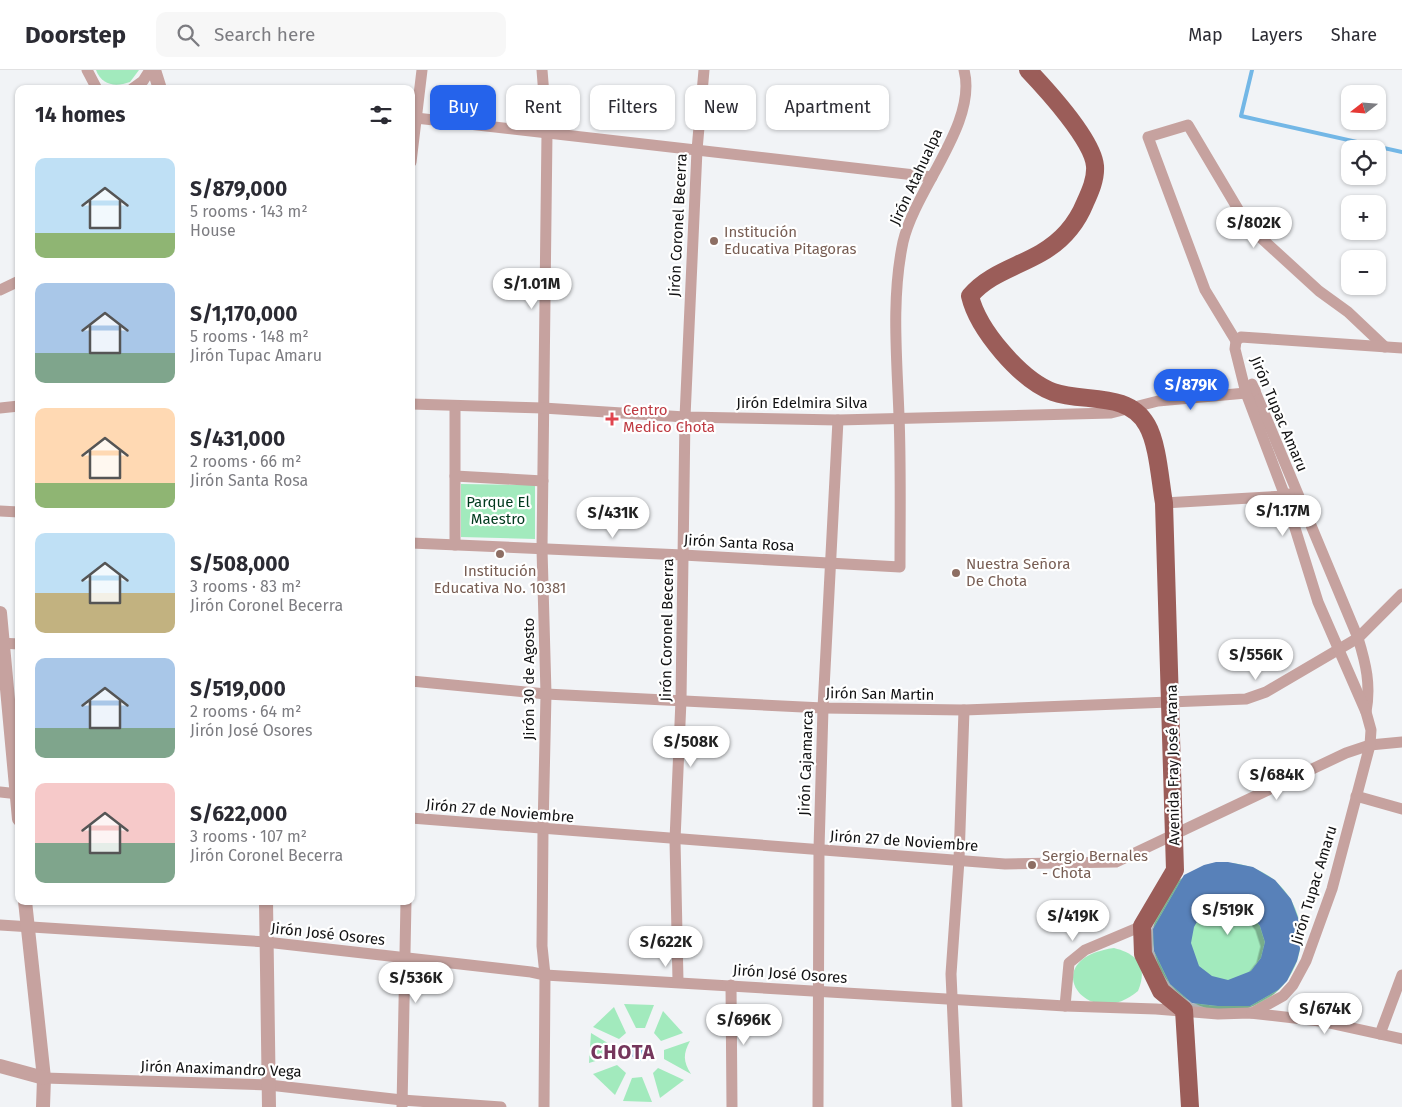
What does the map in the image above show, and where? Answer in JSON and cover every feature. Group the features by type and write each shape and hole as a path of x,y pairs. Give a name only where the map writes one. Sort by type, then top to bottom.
{"main road":[{"path":"1028,70 1074,124 1088,146 1095,166 1092,186 1080,214 1063,239 980,284 970,296 973,309 1004,353 1026,375 1053,392 1103,399 1132,407"},
{"name":"Avenida Fray José Arana","path":"1132,407 1147,425 1154,449 1164,503 1175,835 1175,870 1142,926"},
{"path":"1142,926 1143,954 1150,972 1161,990 1184,1010 1190,1107"}],"street":[{"path":"138,85 143,81 150,70"},
{"path":"154,70 159,85"},
{"path":"415,127 422,70"},
{"name":"Jirón 30 de Agosto","path":"542,70 547,133 542,549 546,694 542,830 542,946 545,975 544,1107"},
{"name":"Jirón Coronel Becerra","path":"678,981 675,840 681,700 685,417 696,150 704,70"},
{"name":"Jirón Atahualpa","path":"900,568 900,418 895,302 898,271 904,240 914,209 932,178 964,109 967,81 964,70"},
{"path":"88,71 96,85"},
{"path":"416,118 932,178"},
{"name":"Jirón Tupac Amaru","path":"1250,1013 1283,996 1293,985 1306,961 1332,889 1370,745 1370,730 1366,712 1318,602 1235,345 1205,290 1148,137 1188,125 1248,226 1319,291 1348,312 1385,347"},
{"path":"0,290 15,284"},
{"path":"1235,345 1241,337 1402,348"},
{"name":"Jirón Edelmira Silva","path":"415,404 543,408 685,417 838,420 1085,415 1111,413 1158,401 1250,392"},
{"name":"Jirón Tupac Amaru","path":"1250,392 1296,491 1358,638 1367,667 1370,691 1366,712"},
{"path":"0,408 15,406"},
{"path":"455,406 455,545"},
{"name":"Jirón Cajamarca","path":"818,1107 818,849 823,708 838,420"},
{"path":"455,476 543,481"},
{"path":"1164,503 1284,496 1296,491"},
{"path":"0,511 15,512"},
{"name":"Jirón Santa Rosa","path":"415,543 683,555 900,568"},
{"name":"Jirón San Martin","path":"415,681 546,694 823,708 964,710 1246,699 1266,692 1358,638 1402,594"},
{"path":"0,612 15,766"},
{"path":"2,643 15,644"},
{"path":"957,1107 952,1000 964,710"},
{"name":"Jirón 27 de Noviembre","path":"415,818 542,830 1005,864 1116,862 1346,753 1370,745 1402,742"},
{"path":"0,792 15,794"},
{"path":"1356,796 1402,809"},
{"path":"25,905 26,927 44,1078 44,1107"},
{"path":"266,905 270,1107"},
{"path":"402,1104 406,905"},
{"name":"Jirón José Osores","path":"0,925 266,942 545,975 678,981 952,1000 1184,1010 1218,1014 1250,1013 1320,1021 1402,1039"},
{"path":"1065,1006 1069,963 1085,950 1142,926"},
{"path":"1380,1034 1402,975"},
{"path":"731,985 732,1107"},
{"name":"Jirón Anaximandro Vega","path":"0,1066 44,1078 269,1085 402,1104 501,1107"}],"green space":[{"path":"96,70 139,70 130,82 115,85 102,79"},
{"name":"Parque El Maestro","path":"461,484 535,485 535,539 461,537"},
{"path":"1227,863 1242,864 1255,868 1280,884 1296,909 1300,922 1300,952 1296,965 1280,990 1255,1006 1242,1010 1227,1011 1212,1010 1199,1006 1174,990 1158,965 1154,952 1153,937 1154,922 1158,909 1174,884 1199,868 1212,864"},
{"path":"1114,948 1129,954 1139,963 1142,975 1138,991 1119,1002 1101,1004 1087,999 1077,990 1073,978 1077,965 1090,955"},
{"path":"624,1004 654,1005 645,1028 636,1028"},
{"path":"614,1007 626,1033 619,1039 593,1027"},
{"path":"663,1011 683,1033 661,1041 654,1033"},
{"path":"591,1033 616,1048 615,1055 589,1063"},
{"path":"690,1041 685,1058 686,1065 691,1074 664,1059 664,1050"},
{"path":"617,1065 626,1073 615,1095 593,1074"},
{"path":"658,1068 684,1080 660,1098 653,1073"},
{"path":"642,1077 652,1102 623,1101 632,1078"}],"water":[{"path":"636,1043 644,1043 649,1048 647,1059 636,1061 631,1056 631,1048"}],"building":[{"path":"1228,862 1253,867 1275,880 1291,899 1300,923 1300,949 1297,961 1287,981 1278,990 1250,1006 1218,1006 1192,1003 1170,984 1154,951 1153,929 1184,875 1204,865","holes":["1226,906 1243,909 1250,913 1260,926 1265,942 1261,958 1251,971 1228,980 1212,976 1199,966 1191,943 1194,927 1198,920 1211,910"]}],"waterway":[{"path":"1252,70 1241,116 1402,152"}],"place":[{"name":"Institución Educativa Pitagoras","path":"714,241"},
{"name":"Centro Medico Chota","path":"612,419"},
{"name":"Institución Educativa No. 10381","path":"500,554"},
{"name":"Nuestra Señora De Chota","path":"956,573"},
{"name":"Sergio Bernales - Chota","path":"1032,865"}],"district":[{"name":"CHOTA","path":"623,1052"}]}
